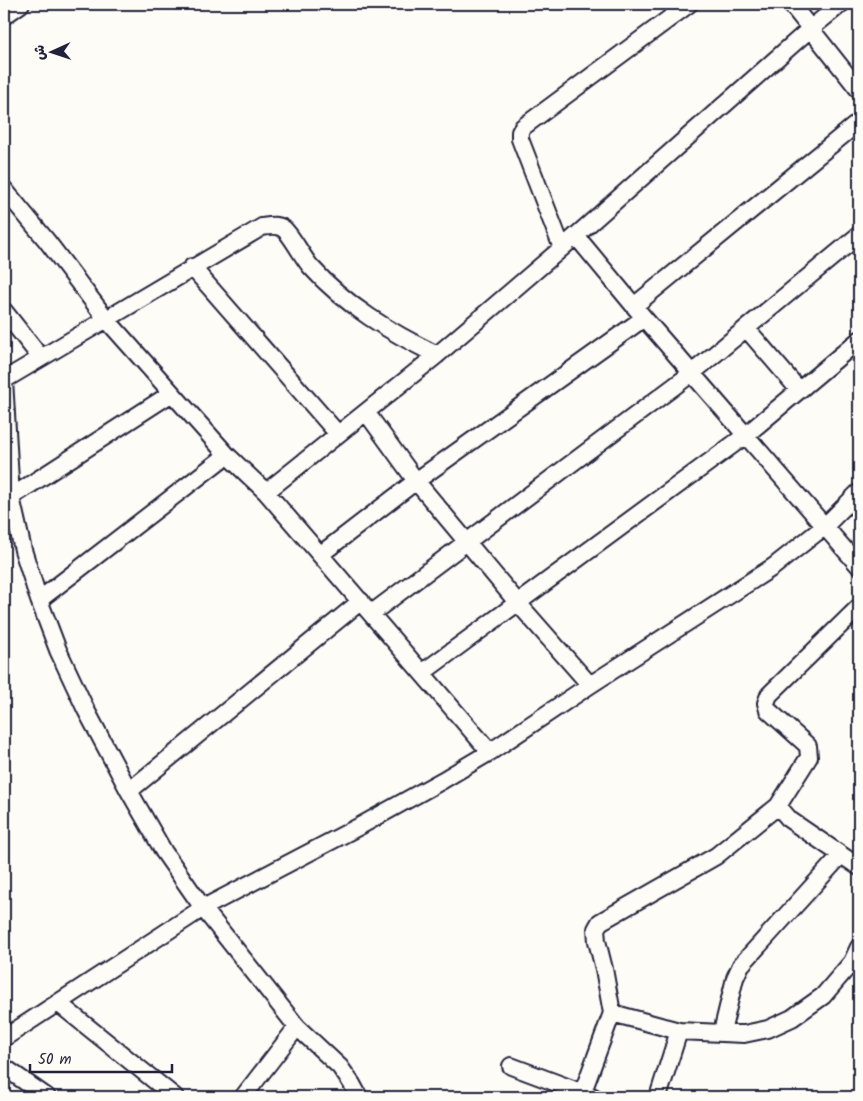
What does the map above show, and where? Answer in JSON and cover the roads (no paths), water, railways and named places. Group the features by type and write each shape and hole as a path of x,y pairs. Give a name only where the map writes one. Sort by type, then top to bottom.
{"street":[{"path":"4,16 21,4"},
{"path":"562,248 520,139 520,132 523,127 689,4"},
{"path":"791,4 859,90"},
{"path":"266,492 437,354 562,248 810,29 841,4"},
{"path":"321,554 639,312 859,122"},
{"path":"4,189 47,241 107,320 227,455 266,492 321,554 490,752"},
{"path":"359,1097 340,1066 297,1027 202,908 164,852 128,791 86,710 58,650 23,550 11,497 4,380 262,227 275,226 284,229 310,266 334,291 370,319 400,337 437,354"},
{"path":"128,791 367,607 468,542 692,373 859,235"},
{"path":"576,236 639,312 859,566"},
{"path":"192,267 338,434"},
{"path":"4,311 40,358"},
{"path":"746,328 799,390"},
{"path":"422,673 746,435 859,340"},
{"path":"11,497 172,393"},
{"path":"366,412 416,481 517,602 590,685"},
{"path":"39,600 227,455"},
{"path":"4,1038 202,908 360,826 490,752 766,572 825,526 859,492"},
{"path":"511,1066 586,1096 612,1013 596,929 600,922 716,856 778,806 809,757 808,746 768,710 766,703 769,695 859,607"},
{"path":"778,806 790,820 859,867"},
{"path":"722,1032 735,978 741,965 840,855"},
{"path":"612,1013 679,1031 744,1034 768,1028 792,1018 823,996 856,961 859,948"},
{"path":"58,1003 175,1097"},
{"path":"243,1097 297,1027"},
{"path":"658,1097 679,1031"},
{"path":"4,1067 47,1097"}]}
